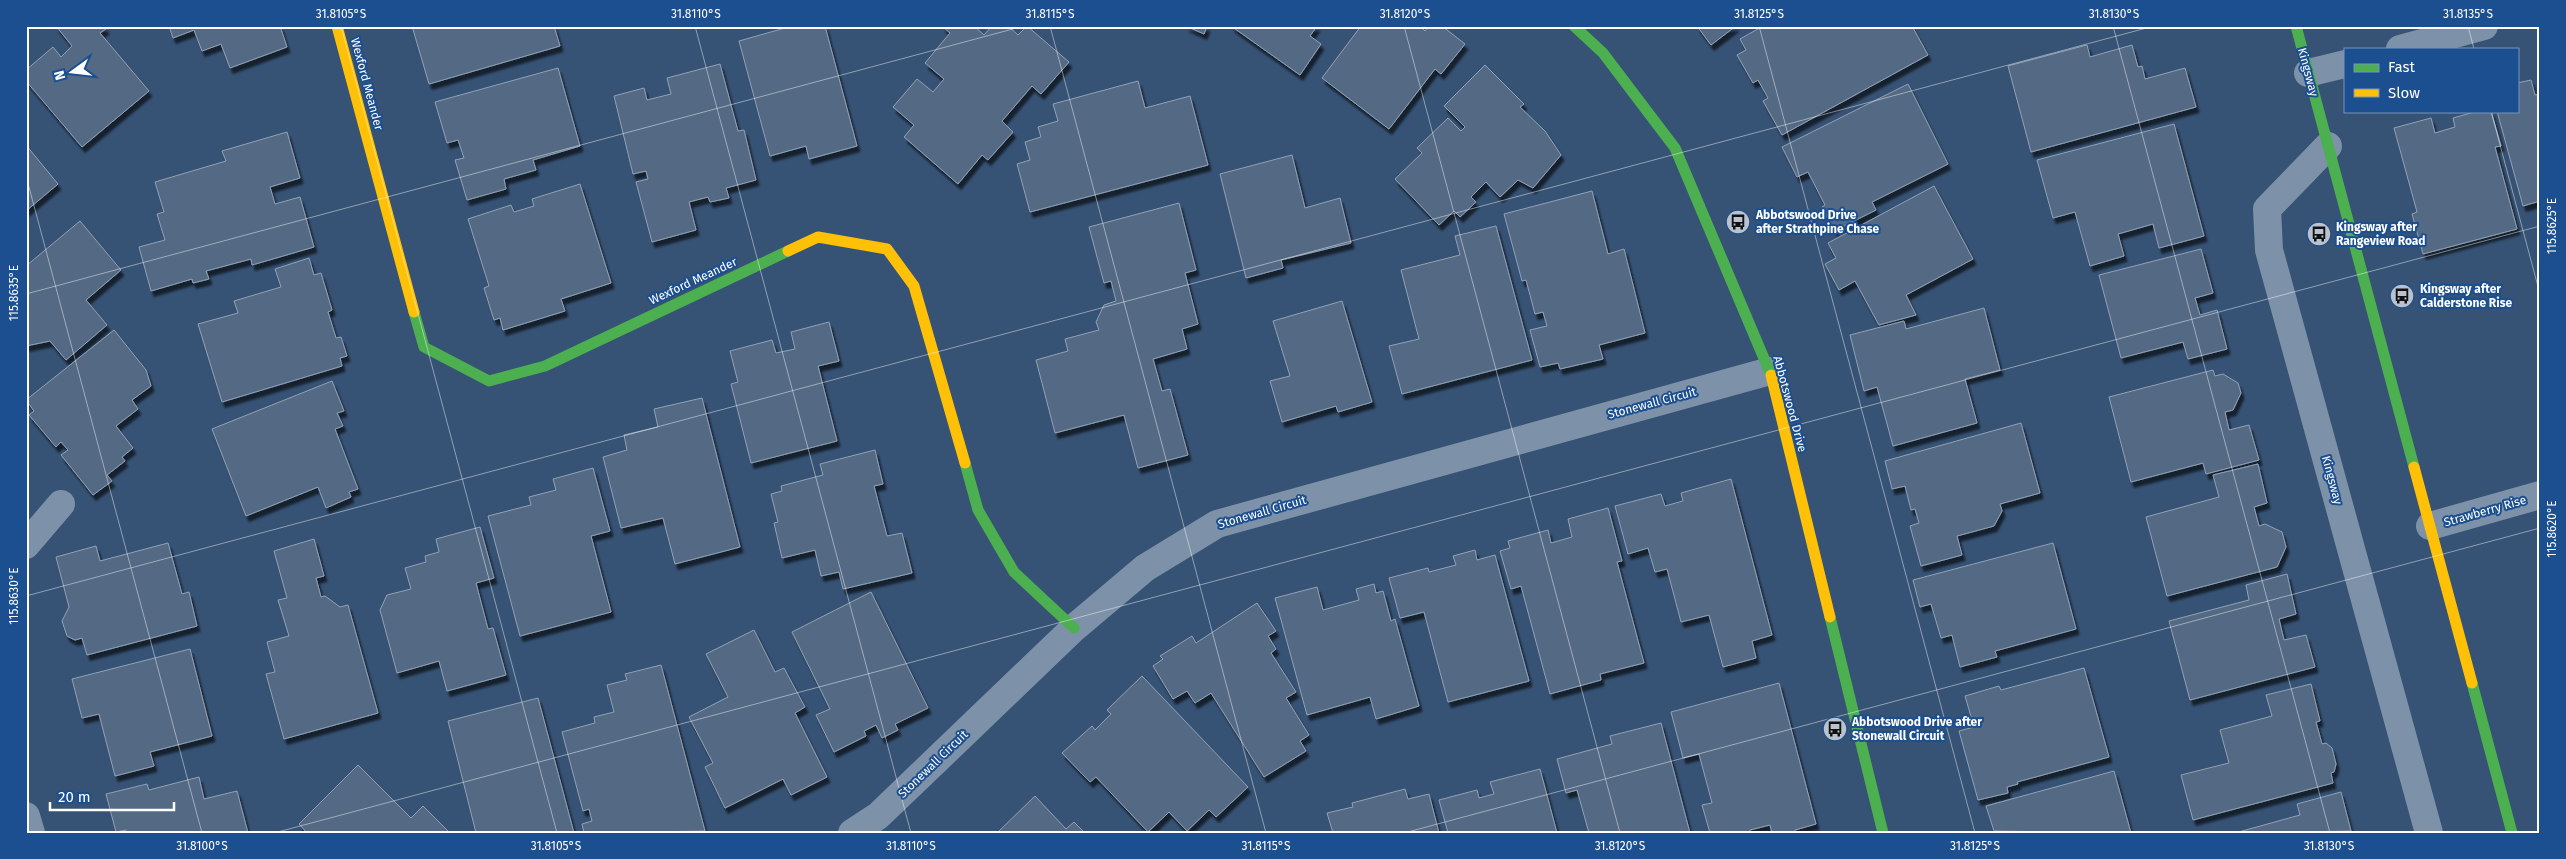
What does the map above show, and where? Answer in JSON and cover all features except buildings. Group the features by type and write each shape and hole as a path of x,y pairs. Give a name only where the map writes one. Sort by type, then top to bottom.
{"street":[{"name":"Wexford Meander","path":"337,26 424,347 489,381 544,366 818,237 887,249 914,286 978,510 1014,572 1074,628"},
{"name":"Abbotswood Drive","path":"1574,26 1603,53 1675,148 1770,371 1883,833"},
{"name":"Kingsway","path":"2296,26 2512,833"},
{"path":"2404,48 2484,26"},
{"path":"2308,73 2344,64"},
{"name":"Kingsway","path":"2328,146 2267,209 2268,250 2429,833"},
{"name":"Stonewall Circuit","path":"852,833 878,816 1074,628 1145,568 1217,524 1770,371"},
{"name":"Strawberry Rise","path":"2430,526 2540,495"},
{"path":"26,545 61,504"},
{"path":"26,816 31,833"}],"traffic: fast":[{"path":"1574,26 1603,53 1675,148 1771,375"},
{"path":"2296,26 2414,467"},
{"path":"414,312 424,347 489,381 545,366 788,251"},
{"path":"965,463 978,510 1014,572 1074,628"},
{"path":"1830,617 1883,833"},
{"path":"2472,683 2512,833"}],"traffic: slow":[{"path":"337,26 414,312"},
{"path":"788,251 818,237 887,249 914,286 965,463"},
{"path":"1771,375 1830,617"},
{"path":"2414,467 2472,683"}],"place":[{"name":"Abbotswood Drive after Strathpine Chase","path":"1738,222"},
{"name":"Kingsway after Rangeview Road","path":"2319,234"},
{"name":"Kingsway after Calderstone Rise","path":"2402,296"},
{"name":"Abbotswood Drive after Stonewall Circuit","path":"1835,729"}]}
